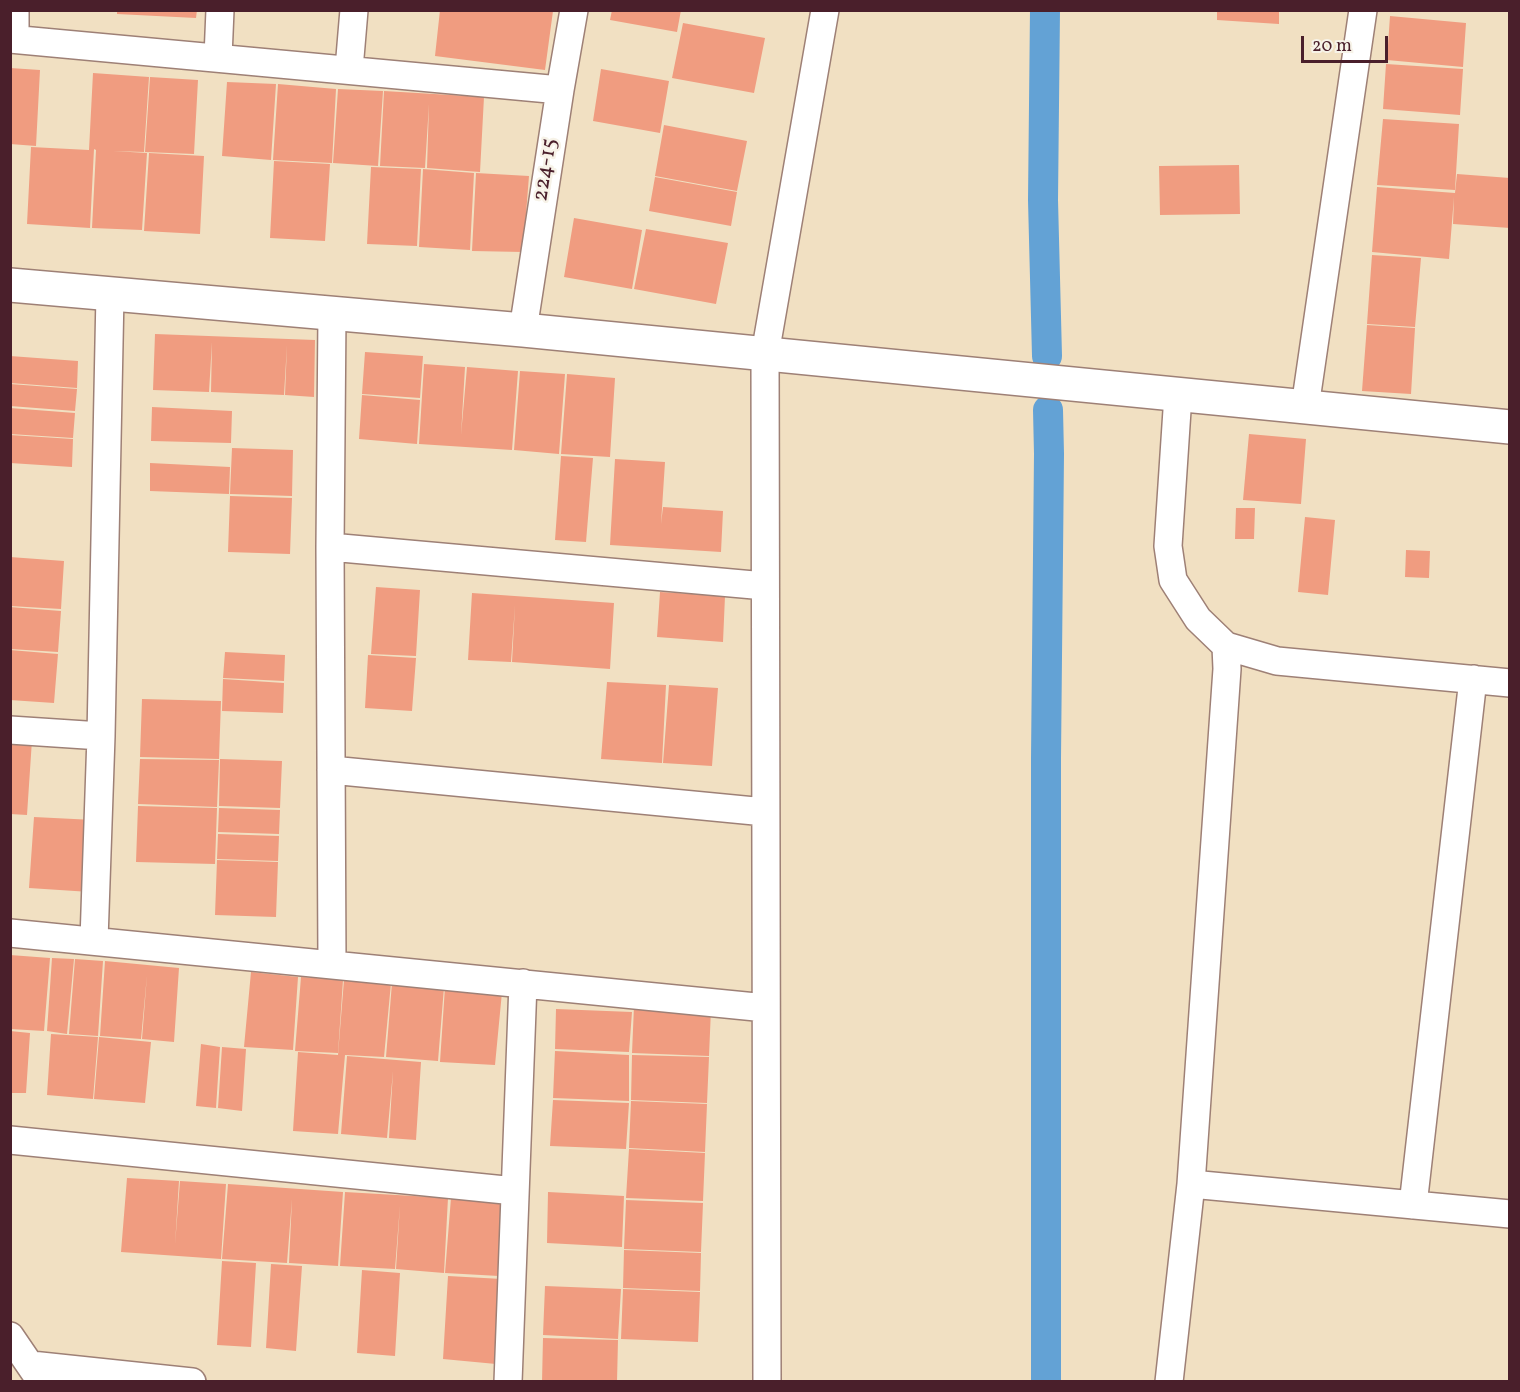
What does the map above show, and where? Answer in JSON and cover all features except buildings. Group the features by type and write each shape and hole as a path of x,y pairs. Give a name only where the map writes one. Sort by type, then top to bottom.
{"street":[{"path":"15,10 13,39 560,90"},
{"path":"218,57 220,10"},
{"path":"349,69 354,10"},
{"name":"224-15","path":"523,330 574,10"},
{"path":"767,1382 765,354 825,10"},
{"path":"1305,407 1363,10"},
{"path":"10,285 523,330 1509,427"},
{"path":"94,940 101,736 110,294"},
{"path":"332,314 330,547 332,964"},
{"path":"1178,395 1168,546 1173,580 1198,619 1226,646 1277,661 1509,683"},
{"path":"330,547 765,586"},
{"path":"1169,1382 1191,1184 1227,669 1226,646"},
{"path":"1413,1205 1473,679"},
{"path":"10,730 101,736"},
{"path":"331,770 765,812"},
{"path":"10,933 766,1008"},
{"path":"508,1382 523,983"},
{"path":"10,1140 515,1191"},
{"path":"1191,1184 1509,1214"},
{"path":"10,1336 36,1373 192,1382"}],"waterway":[{"path":"1045,10 1043,200 1047,356"},
{"path":"1046,1382 1048,410"}]}
